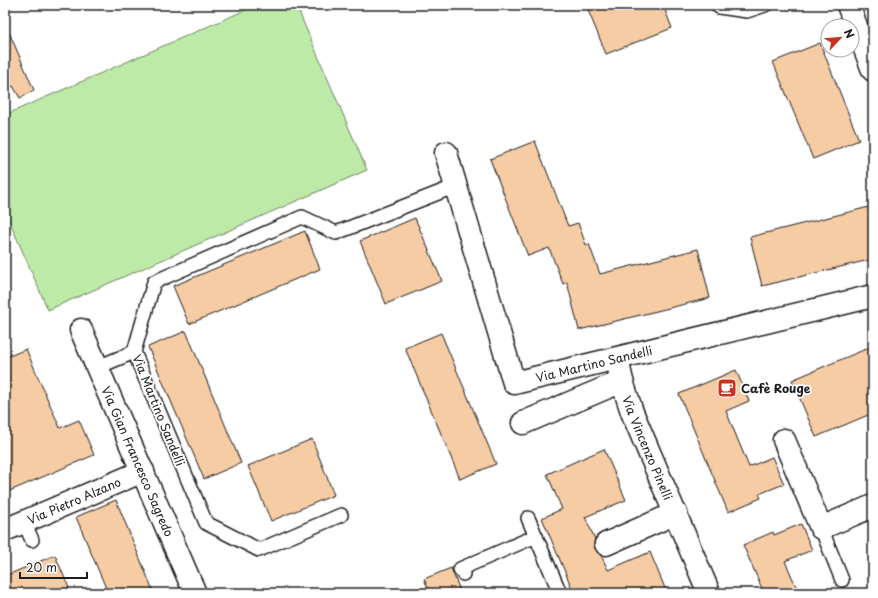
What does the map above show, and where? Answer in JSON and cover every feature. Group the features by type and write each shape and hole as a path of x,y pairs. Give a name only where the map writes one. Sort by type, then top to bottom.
{"street":[{"path":"848,5 873,70"},
{"name":"Via Martino Sandelli","path":"446,154 514,383 873,296"},
{"name":"Via Gian Francesco Sagredo","path":"81,330 195,593"},
{"name":"Via Vincenzo Pinelli","path":"617,359 632,412 709,593"},
{"name":"Via Vincenzo Pinelli","path":"523,422 622,381"},
{"path":"784,440 821,528 873,506"},
{"name":"Via Pietro Alzano","path":"20,530 143,471"},
{"name":"Via Vincenzo Pinelli","path":"606,544 676,514"}],"lane":[{"path":"718,5 719,7 747,11 764,5"},
{"name":"Via Martino Sandelli","path":"341,516 259,550 206,523 134,352 154,282 302,217 336,234 456,186"},
{"path":"98,367 134,352"},
{"path":"528,518 560,593"},
{"path":"821,528 842,580"},
{"path":"463,574 460,569 536,536"}],"green space":[{"path":"257,5 296,5 367,170 48,310 5,211 5,115"}],"building":[{"path":"586,5 663,5 672,28 606,54"},
{"path":"5,23 34,90 20,98 13,86 5,90"},
{"path":"820,43 820,58 826,58 859,140 813,159 773,62"},
{"path":"535,141 568,226 578,223 586,245 589,244 600,274 698,249 710,298 579,330 567,282 563,284 549,248 528,256 490,159"},
{"path":"873,206 873,259 762,286 750,237"},
{"path":"415,218 442,281 386,304 360,241"},
{"path":"305,231 320,269 189,324 173,286"},
{"path":"186,331 241,463 204,479 148,347"},
{"path":"441,333 496,464 460,479 405,348"},
{"path":"873,346 873,413 816,437 792,380"},
{"path":"26,349 60,428 79,420 94,455 5,493 5,358"},
{"path":"736,370 749,401 726,411 749,467 772,457 784,484 759,494 761,498 728,512 679,394"},
{"path":"312,439 334,495 271,521 248,466"},
{"path":"604,449 626,500 585,517 595,539 595,549 601,555 608,570 650,552 667,593 574,593 542,518 562,509 547,474"},
{"path":"116,500 154,593 108,593 76,517"},
{"path":"801,524 812,550 785,561 799,593 764,593 743,545 773,532 774,535"},
{"path":"55,555 69,588 56,593 5,593 5,576"},
{"path":"451,568 461,593 430,593 424,579"}],"place":[{"name":"Cafè Rouge","path":"727,388"}]}
